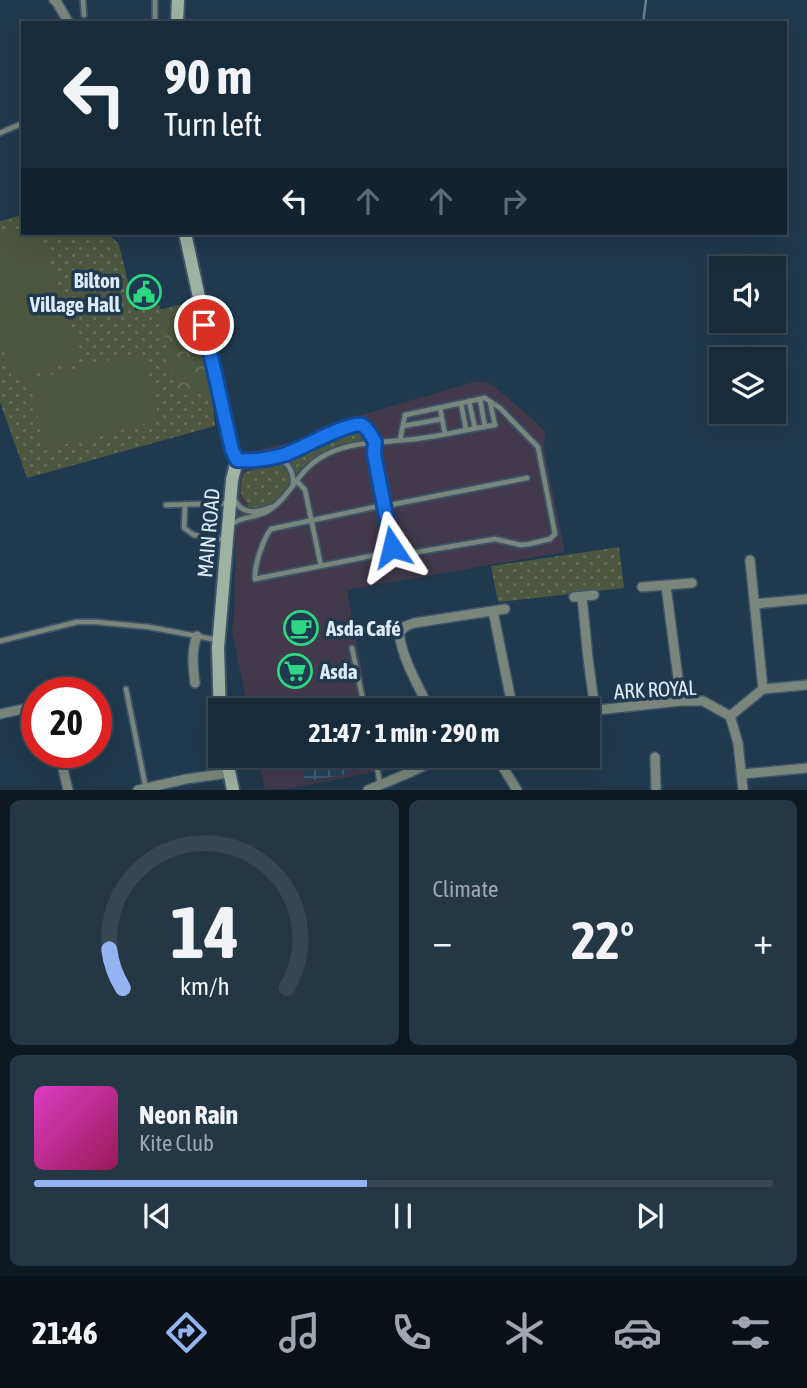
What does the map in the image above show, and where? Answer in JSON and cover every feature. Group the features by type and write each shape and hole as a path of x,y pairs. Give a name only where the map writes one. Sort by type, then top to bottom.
{"main road":[{"path":"177,21 178,0"},
{"name":"MAIN ROAD","path":"185,235 232,450 237,460 231,488 219,640 219,698"},
{"path":"228,768 233,789"}],"street":[{"path":"54,0 68,21"},
{"path":"754,564 763,689"},
{"path":"642,587 692,583"},
{"path":"666,586 681,701"},
{"path":"591,698 588,658 578,597 594,595"},
{"path":"755,604 807,598"},
{"path":"424,698 406,660 399,633 414,623 505,609"},
{"path":"493,611 511,698"},
{"path":"195,683 193,668 197,636"},
{"path":"743,789 738,743 730,716 763,689 807,685"},
{"name":"ARK ROYAL","path":"600,710 703,701 730,716"},
{"path":"0,714 21,709"},
{"path":"655,757 655,789"},
{"path":"63,768 68,789"},
{"path":"368,789 419,768"},
{"path":"504,768 517,789"},
{"path":"742,774 807,768"},
{"path":"144,789 229,773"}],"lane":[{"path":"82,0 83,15"},
{"path":"155,0 155,21"},
{"path":"0,133 21,124"},
{"path":"185,504 184,528 194,535 228,537 231,525 236,521 263,514 278,504 308,467 327,453 375,442 495,425 485,399"},
{"path":"485,399 485,427"},
{"path":"400,440 405,415 485,399 500,408 538,447 554,536 526,545 495,540 400,555 381,554 255,579 256,566 269,531 275,528 527,478"},
{"path":"469,401 475,428"},
{"path":"461,403 466,430"},
{"path":"440,408 445,434"},
{"path":"403,426 442,419"},
{"path":"237,460 277,457 354,425 365,427 375,442 374,454 392,545 389,551 381,554"},
{"path":"277,457 291,469 295,484 305,490 321,566"},
{"path":"231,488 234,502 244,511 255,512 278,504"},
{"path":"166,505 230,503"},
{"path":"0,641 77,622 149,627 219,640"},
{"path":"352,648 362,698"},
{"path":"126,689 144,789"},
{"path":"377,768 380,785"}],"shaded area":[{"path":"470,383 490,383 545,432 544,449 565,552 347,590 367,698 246,698 232,631 237,481 244,461 253,451 292,442 334,423"},
{"path":"260,768 384,770 288,789 265,789"},
{"path":"302,768 346,768 347,774 305,782"}],"green space":[{"path":"21,216 21,235 110,235 119,245 135,311 159,305 161,310 191,302 211,389 215,426 27,478 0,402 0,221"},
{"path":"21,229 21,235 41,235 82,356 13,380 0,340 0,236"},
{"path":"191,302 211,389 177,397 159,310"},
{"path":"142,352 160,420 46,449 29,381"},
{"path":"353,424 364,427 366,435 363,439 324,452 296,474 286,458"},
{"path":"280,464 287,471 289,479 282,495 265,505 247,507 249,504 241,490 244,473"},
{"path":"619,547 624,588 498,602 491,566"}],"waterway":[{"path":"643,21 646,0"}],"place":[{"name":"Bilton Village Hall","path":"144,292"},
{"name":"Asda Café","path":"301,628"},
{"name":"Asda","path":"295,671"}],"route":[{"path":"204,325 232,450 237,460 277,457 349,426 364,426 375,442 374,454 392,547"}]}
